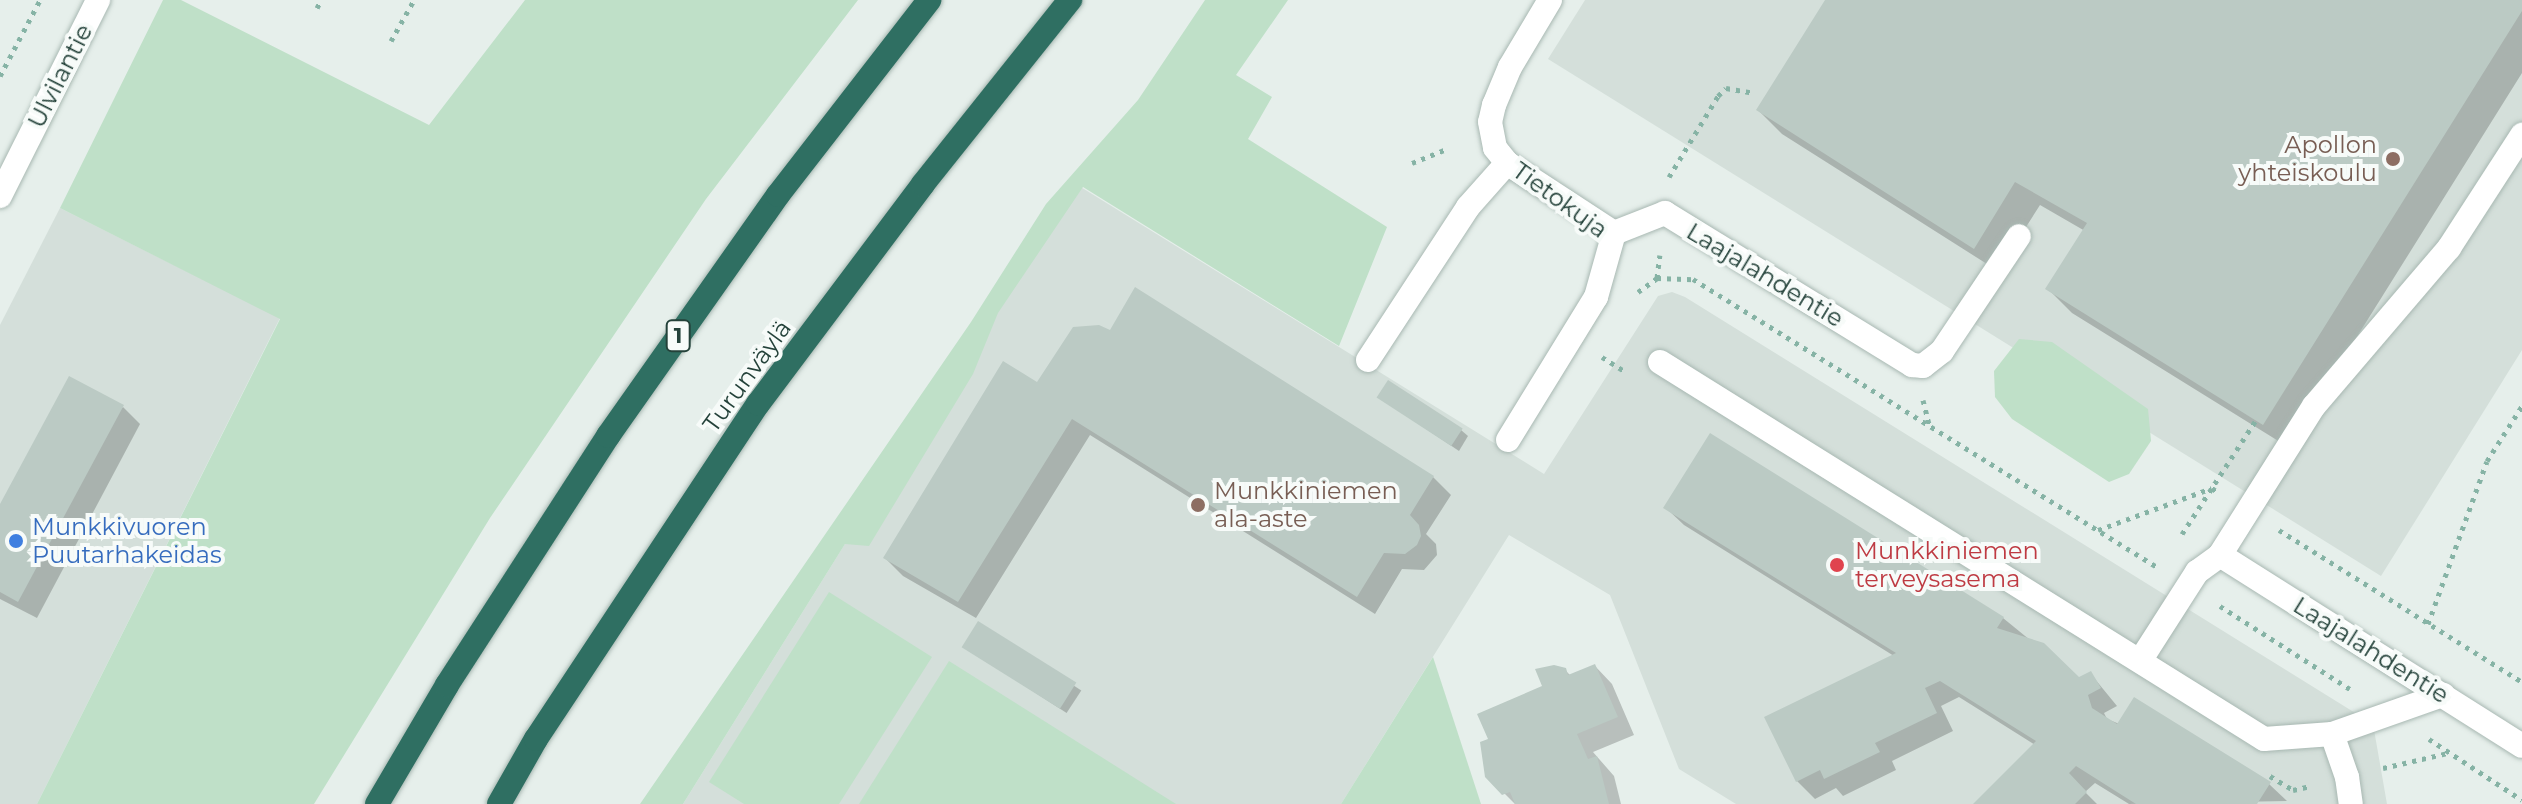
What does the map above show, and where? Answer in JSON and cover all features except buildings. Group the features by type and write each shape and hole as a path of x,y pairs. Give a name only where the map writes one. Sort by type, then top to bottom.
{"highway":[{"name":"1","path":"377,804 447,685 608,436 778,195 929,0"},
{"name":"Turunväylä","path":"499,804 536,739 758,404 923,184 1070,0"}],"street":[{"name":"Ulvilantie","path":"0,196 98,0"},
{"name":"Tietokuja","path":"1508,440 1596,297 1614,233 1507,163 1495,148 1490,122 1494,105 1510,67 1550,0"},
{"path":"2140,661 2197,572 2220,555 2314,406 2449,248 2522,135"},
{"path":"1368,360 1468,207 1507,163"},
{"name":"Laajalahdentie","path":"1614,233 1665,213 1912,365 1923,366 1942,351 2019,236"},
{"path":"1660,362 2264,739 2332,734 2443,695"},
{"name":"Laajalahdentie","path":"2220,555 2522,746"},
{"path":"2332,734 2347,777 2351,804"}],"path":[{"path":"0,76 40,0"},
{"path":"317,8 321,0"},
{"path":"391,41 414,0"},
{"path":"1657,278 1669,171 1726,88 1755,93"},
{"path":"1412,163 1446,149"},
{"path":"1629,302 1657,278 1693,279 2188,586 2522,800"},
{"path":"2428,624 2487,461 2522,406"},
{"path":"2175,546 2256,420"},
{"path":"2212,488 2522,682"},
{"path":"2098,530 2212,488"},
{"path":"2160,569 2167,558"}],"shaded area":[{"path":"1585,0 2522,0 2522,350 2381,576 1548,59"},
{"path":"1071,181 1544,474 1658,296 1672,292 1685,297 2373,724 2387,804 1736,804 1679,769 1610,595 1509,535 1341,804 683,804"},
{"path":"60,208 280,318 37,804 0,804 0,325"}],"green space":[{"path":"163,0 181,0 429,125 525,0 858,0 706,199 490,518 314,804 37,804 280,319 60,208"},
{"path":"1205,0 1288,0 1236,75 1272,97 1248,139 1387,227 1339,346 1083,187 998,313 973,374 869,546 845,544 683,804 640,804 971,322 1046,204 1138,100"},
{"path":"2019,339 2052,342 2148,409 2151,441 2129,474 2109,482 2012,419 1995,397 1994,371"},
{"path":"829,592 932,657 839,804 744,804 709,782"},
{"path":"1433,657 1481,804 1341,804"},
{"path":"949,661 1176,804 859,804"}],"place":[{"name":"Apollon yhteiskoulu","path":"2393,159"},
{"name":"Munkkiniemen ala-aste","path":"1198,505"},
{"name":"Munkkivuoren Puutarhakeidas","path":"16,541"},
{"name":"Munkkiniemen terveysasema","path":"1837,565"}]}
